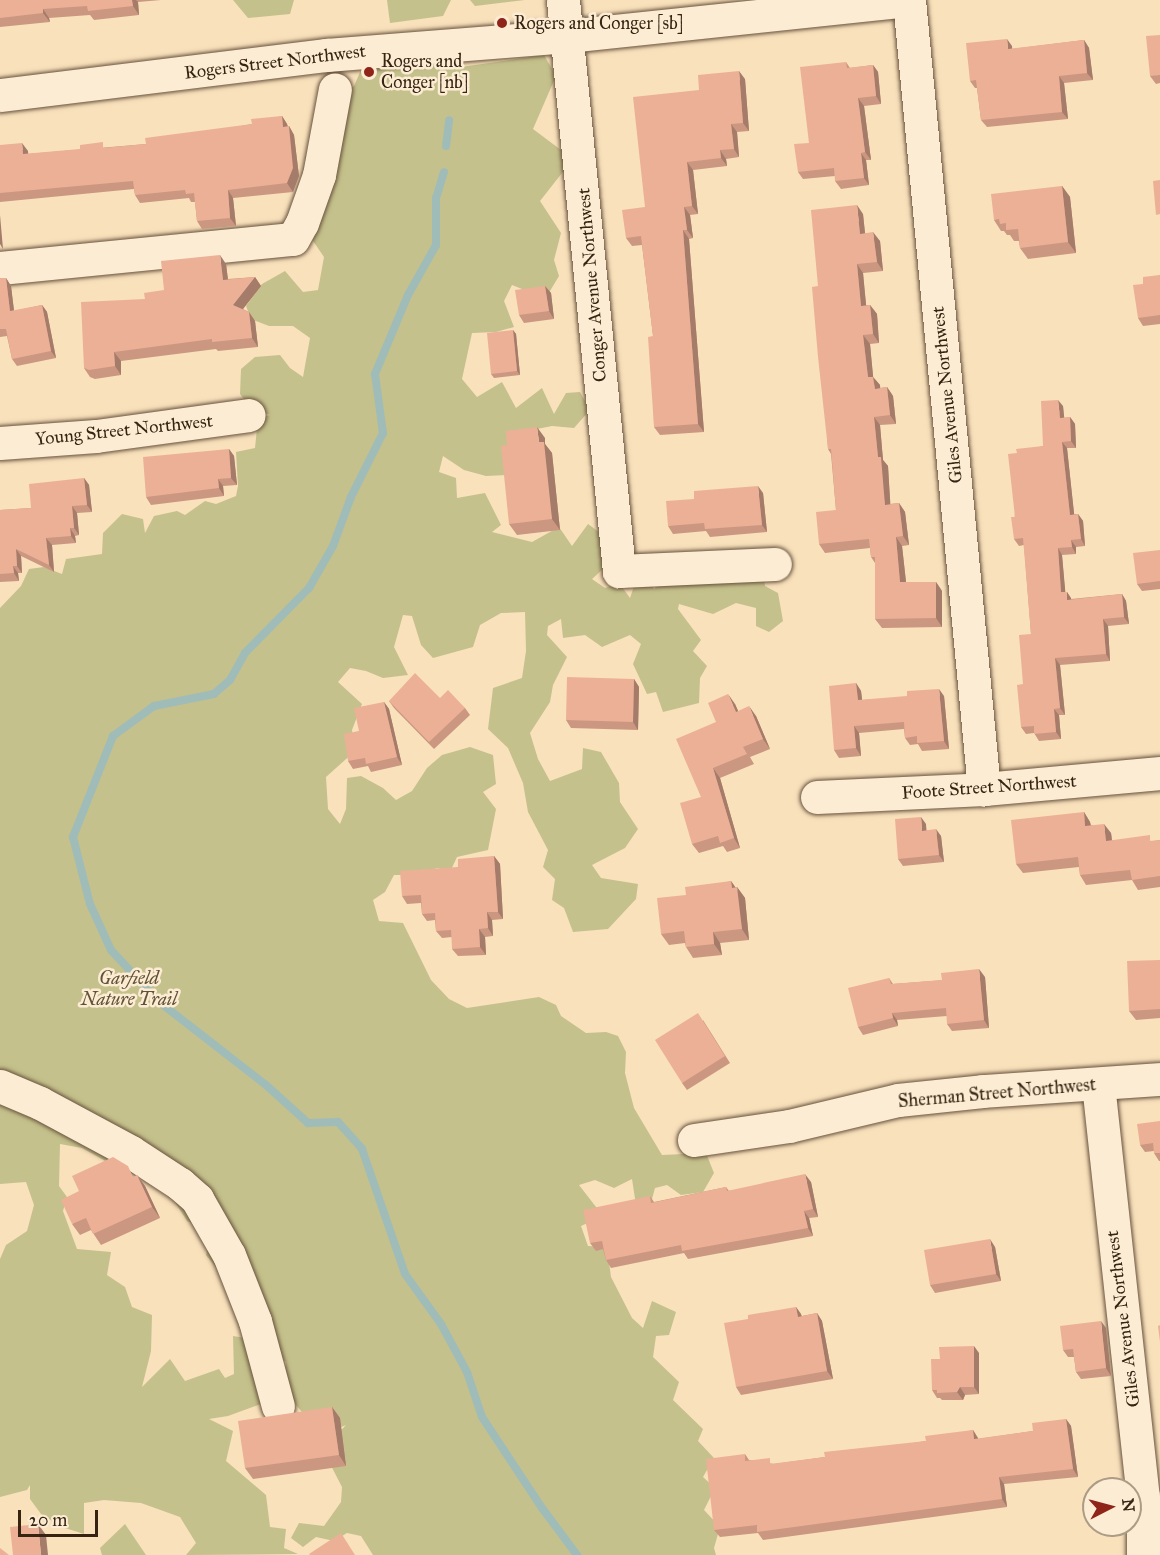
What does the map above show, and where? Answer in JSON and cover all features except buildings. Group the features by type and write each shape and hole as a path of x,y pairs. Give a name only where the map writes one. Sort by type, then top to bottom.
{"street":[{"name":"Conger Avenue Northwest","path":"563,0 619,571 776,564"},
{"name":"Rogers Street Northwest","path":"0,95 327,55 567,36 908,0"},
{"name":"Giles Avenue Northwest","path":"908,0 984,789"},
{"path":"0,268 293,239 302,223 319,175 335,89"},
{"name":"Young Street Northwest","path":"0,443 96,436 249,416"},
{"name":"Foote Street Northwest","path":"817,797 984,789 1160,773"},
{"name":"Sherman Street Northwest","path":"693,1140 789,1126 898,1100 983,1090 1160,1079"},
{"name":"Giles Avenue Northwest","path":"1098,1084 1143,1496 1143,1555"},
{"path":"0,1086 40,1103 131,1152 180,1184 197,1199 234,1266 255,1321 278,1406"}],"green space":[{"path":"233,0 294,0 290,14 248,18"},
{"path":"387,0 451,0 443,16 390,23"},
{"path":"470,0 525,0 475,6"},
{"name":"Garfield Nature Trail","path":"380,51 406,74 431,61 440,70 544,55 556,76 533,129 573,159 540,201 561,233 554,260 559,276 550,291 532,293 512,285 504,301 514,327 496,332 472,333 462,379 477,397 502,382 516,408 542,388 554,414 566,393 580,392 590,410 574,428 552,426 527,431 507,475 486,476 464,470 443,456 439,472 456,478 457,498 485,493 501,525 492,532 532,542 559,527 572,546 588,524 607,538 613,560 592,579 605,588 619,583 630,598 636,580 646,579 654,589 671,575 716,576 734,582 747,573 764,579 765,586 778,593 783,621 769,632 756,626 756,608 736,603 713,614 679,604 678,609 701,640 693,651 707,666 700,678 699,703 663,712 656,692 647,694 633,664 641,644 630,635 602,647 585,635 563,638 561,619 548,626 547,635 567,657 553,685 550,702 530,733 538,759 550,781 582,769 583,748 601,752 619,783 620,802 638,829 625,848 592,865 601,878 638,884 636,899 608,929 573,932 564,908 552,900 555,879 543,867 548,850 528,812 523,783 508,748 488,729 493,688 522,678 526,651 525,612 501,613 480,625 473,647 433,658 421,645 412,616 403,615 394,647 408,675 383,678 350,668 338,682 362,704 352,730 355,751 326,777 328,809 340,824 346,809 347,778 361,776 383,788 396,800 412,791 427,768 442,755 470,747 493,755 496,784 483,792 496,809 488,850 457,857 450,872 438,868 409,875 394,875 385,892 373,900 379,921 403,923 431,980 449,999 467,1008 539,997 556,1005 561,1016 586,1033 606,1032 618,1036 626,1052 625,1073 634,1108 662,1155 706,1153 714,1173 703,1192 681,1195 667,1185 655,1188 649,1210 636,1205 632,1179 614,1188 595,1180 579,1185 603,1216 581,1226 588,1246 607,1247 611,1277 632,1318 643,1328 652,1301 676,1312 669,1335 656,1336 653,1357 679,1382 673,1400 703,1429 698,1441 714,1458 703,1477 715,1488 704,1510 720,1527 714,1548 716,1555 373,1555 361,1536 347,1533 334,1541 316,1537 303,1547 291,1538 299,1523 324,1526 341,1502 342,1487 326,1456 330,1442 346,1425 327,1433 308,1419 296,1405 284,1384 286,1362 267,1348 224,1277 206,1255 213,1232 187,1221 175,1202 162,1190 156,1176 127,1173 82,1148 60,1144 59,1186 67,1197 63,1211 77,1249 111,1252 107,1275 125,1287 132,1307 152,1315 151,1351 142,1387 170,1359 185,1381 219,1369 225,1378 234,1374 233,1336 251,1339 261,1404 228,1416 209,1419 233,1431 226,1461 266,1495 270,1527 286,1529 284,1548 298,1554 186,1555 196,1543 180,1517 141,1503 104,1500 84,1503 84,1534 62,1527 41,1514 30,1499 30,1485 27,1490 0,1497 0,1259 6,1245 27,1231 34,1205 26,1182 0,1184 0,608 21,586 29,569 44,567 62,574 66,559 102,554 103,533 122,514 143,519 145,533 154,516 177,511 185,515 205,501 216,504 236,496 238,486 236,452 255,448 258,418 270,415 251,409 240,394 241,369 255,357 280,355 290,368 303,377 310,338 293,326 269,326 251,319 246,306 262,284 285,271 303,292 318,290 324,257 311,238 312,190 305,158 329,101 354,86 364,63"},
{"path":"125,1524 146,1555 102,1555 100,1548"}],"waterway":[{"path":"446,146 449,120"},
{"path":"444,172 436,198 436,245 408,295 375,374 383,433 351,497 333,546 309,588 245,653 230,680 214,694 154,706 113,736 73,837 90,904 111,950 158,1001 266,1085 308,1123 338,1122 362,1149 405,1274 441,1324 467,1372 482,1417 542,1508 577,1555"}],"place":[{"name":"Rogers and Conger [sb]","path":"502,23"},
{"name":"Rogers and Conger [nb]","path":"369,72"}]}
